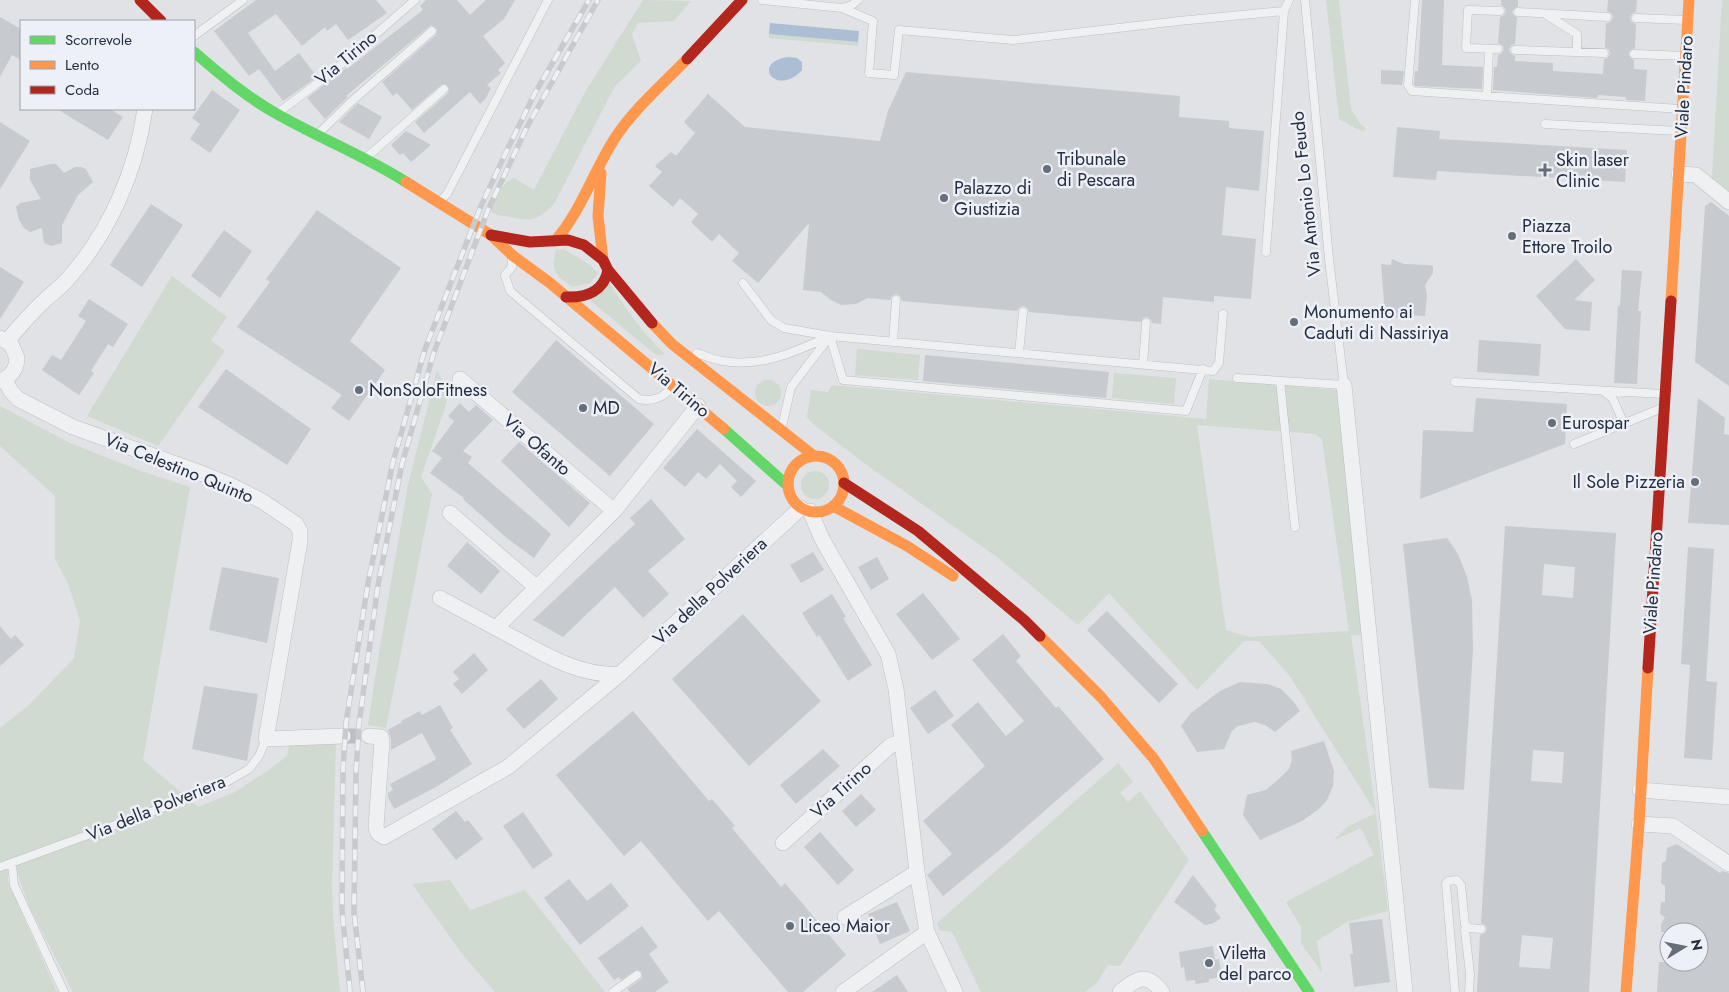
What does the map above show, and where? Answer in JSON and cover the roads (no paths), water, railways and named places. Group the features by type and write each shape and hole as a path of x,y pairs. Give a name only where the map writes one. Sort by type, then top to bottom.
{"street":[{"path":"550,283 544,259 553,242 571,221 610,144 627,121 742,0"},
{"name":"Viale Pindaro","path":"1626,992 1689,0"},
{"path":"145,10 160,20"},
{"path":"200,64 276,114 366,159 440,202 491,235 512,255 566,297 582,297 597,289 607,279 597,219 603,160"},
{"path":"3,380 13,372 18,358 14,348 4,339 66,281 106,225 124,191 134,165 146,110"},
{"path":"1679,174 1696,175 1729,202"},
{"path":"491,235 515,241 553,242 568,240 584,245 606,265"},
{"name":"Via Tirino","path":"606,265 638,308 673,344 814,456"},
{"name":"Via Tirino","path":"566,297 698,406 788,486"},
{"name":"Via Ofanto","path":"460,379 614,511"},
{"name":"Via Celestino Quinto","path":"3,380 18,399 73,427 228,484 262,501 296,524 300,531 300,541 266,739"},
{"path":"1344,385 1405,992"},
{"path":"496,628 614,511 698,406"},
{"path":"814,456 830,460 837,466 842,474 844,483 843,492 839,500 833,506 818,512 806,510 794,502 788,486 793,469 798,463 805,458 814,456"},
{"path":"844,483 918,531 1024,620 1101,697 1154,759 1309,992"},
{"path":"833,506 907,546 1024,620"},
{"path":"806,510 888,654 896,689 917,872 927,932 955,992"},
{"name":"Via della Polveriera","path":"375,736 376,827 378,833 384,837 508,768 620,674 782,525 806,510"},
{"path":"450,513 536,587"},
{"path":"782,525 796,520 802,521 818,530"},
{"path":"440,598 576,669 605,675 620,674"},
{"path":"266,739 343,736"},
{"name":"Via Tirino","path":"783,843 891,745 902,743"},
{"path":"1640,790 1729,797"},
{"path":"1638,824 1673,826 1728,860"},
{"path":"845,917 917,872"},
{"path":"843,992 927,932"},
{"path":"1120,992 1137,980 1148,980 1162,992"}],"lane":[{"path":"195,35 243,0"},
{"name":"Via Tirino","path":"276,114 330,74 415,0"},
{"path":"440,202 447,194 548,0"},
{"path":"762,0 842,8 873,21 869,73 894,75 899,30 1013,40 1164,22 1284,11"},
{"path":"842,8 852,5 858,0"},
{"name":"Via Antonio Lo Feudo","path":"1266,252 1284,11 1289,0"},
{"name":"Via Antonio Lo Feudo","path":"1305,0 1329,259 1344,385"},
{"path":"1415,0 1408,85 1412,91 1683,109"},
{"path":"1498,50 1466,48 1468,10 1500,11"},
{"path":"1518,12 1607,16"},
{"path":"1544,13 1577,34 1577,52"},
{"path":"1636,18 1688,21"},
{"name":"Via Tirino","path":"318,135 352,101 432,31"},
{"path":"1487,96 1489,49"},
{"path":"1515,50 1604,53"},
{"path":"1634,54 1686,56"},
{"path":"366,159 444,89"},
{"path":"1545,124 1681,132"},
{"path":"512,255 512,267 505,275 507,286 513,294 639,399 647,401 666,395 673,386"},
{"path":"743,283 771,320 784,328 830,336 1213,370 1219,364 1223,314"},
{"path":"893,342 896,300"},
{"path":"1019,353 1022,312"},
{"path":"1143,364 1146,322"},
{"path":"673,344 721,361 741,363 762,361 796,351 830,336"},
{"path":"830,336 843,380 1186,411 1203,369"},
{"path":"782,432 785,409 791,387 830,336"},
{"path":"1237,378 1344,385"},
{"path":"1280,381 1295,527"},
{"path":"1455,382 1665,394"},
{"path":"1603,390 1612,399 1624,424"},
{"path":"1574,444 1664,408"},
{"name":"Via della Polveriera","path":"0,867 214,789 249,769 259,756 266,739"},
{"path":"12,863 14,884 64,992"},
{"path":"1455,992 1446,884 1448,881 1457,880 1461,885 1465,925 1469,928 1481,929"},
{"path":"1469,928 1465,930 1470,974 1469,992"},
{"path":"613,992 637,975"}],"water":[{"path":"770,23 859,31 858,42 769,34"},
{"path":"789,57 797,58 802,62 802,70 793,78 776,80 769,71 771,65 777,60"}],"tunnel":[{"path":"343,736 369,736"}],"railway":[{"path":"350,992 342,909 343,771 346,723 368,583 393,462 425,349 481,206 535,93 589,0"},
{"path":"363,992 354,912 356,772 359,724 378,585 402,464 434,352 488,210 527,127 598,0"}],"place":[{"name":"Tribunale di Pescara","path":"1047,169"},
{"name":"Skin laser Clinic","path":"1545,170"},
{"name":"Palazzo di Giustizia","path":"944,198"},
{"name":"Piazza Ettore Troilo","path":"1512,236"},
{"name":"Monumento ai Caduti di Nassiriya","path":"1294,322"},
{"name":"NonSoloFitness","path":"359,390"},
{"name":"MD","path":"583,408"},
{"name":"Eurospar","path":"1552,423"},
{"name":"Il Sole Pizzeria","path":"1695,482"},
{"name":"Liceo Maior","path":"790,926"},
{"name":"Viletta del parco","path":"1209,963"}]}
